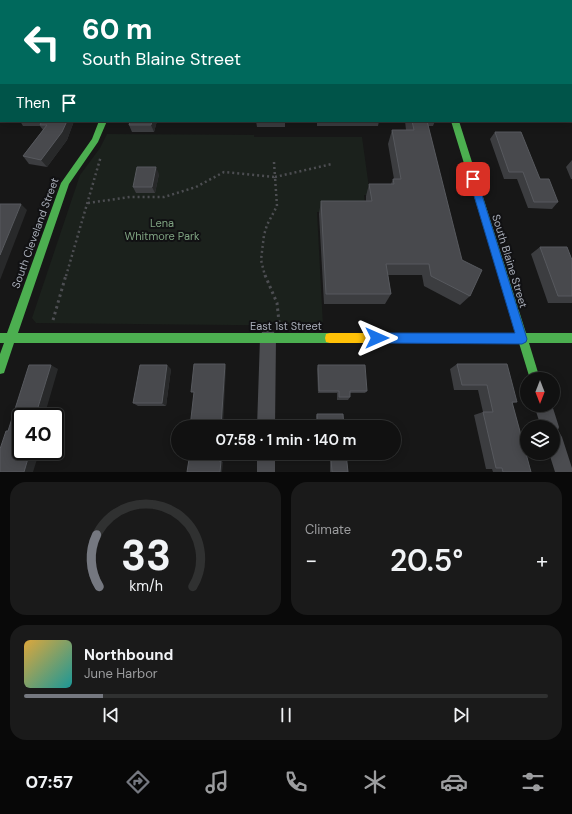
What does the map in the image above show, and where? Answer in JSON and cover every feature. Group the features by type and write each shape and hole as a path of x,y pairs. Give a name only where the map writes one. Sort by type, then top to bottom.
{"street":[{"name":"South Cleveland Street","path":"0,368 65,183 95,140 103,122"},
{"name":"South Blaine Street","path":"455,122 533,372"},
{"name":"East 1st Street","path":"0,338 572,338"},
{"path":"266,420 268,338"},
{"path":"560,459 564,472"},
{"path":"266,460 266,472"}],"path":[{"path":"52,323 103,150"},
{"path":"274,162 277,206 264,235 261,260 265,276 277,303 279,325"},
{"path":"88,203 130,197 164,197 196,187 224,172 275,177 332,164"}],"green space":[{"name":"Lena Whitmore Park","path":"107,134 254,135 254,137 362,137 370,195 364,195 366,212 317,212 323,326 36,323 32,318 80,175 100,148"}],"building":[{"path":"42,122 67,122 62,132 41,160 23,156 47,125 40,125"},
{"path":"130,122 152,122 151,125 129,125"},
{"path":"412,122 427,122 462,260 482,270 470,296 431,276 429,264 386,264 391,294 326,294 321,201 372,201 369,184 394,184 393,179 401,179 392,130 414,130"},
{"path":"495,132 521,132 540,179 549,179 558,202 534,202 523,172 509,172"},
{"path":"137,167 156,167 152,187 133,187"},
{"path":"0,204 21,204 0,255"},
{"path":"540,247 567,247 572,260 572,296 558,296"},
{"path":"194,364 225,364 221,420 191,420 194,392 191,392"},
{"path":"457,364 507,364 517,402 512,402 520,431 520,460 528,460 531,472 503,472 502,468 496,468 483,412 493,412 487,385 462,385"},
{"path":"29,365 51,365 38,408 15,408"},
{"path":"140,365 167,365 162,403 133,403"},
{"path":"318,365 365,365 367,391 350,391 350,397 339,397 339,391 319,391"},
{"path":"317,414 343,414 343,420 317,420"},
{"path":"12,418 12,460 28,460 24,472 0,472 0,449 6,431 8,431"},
{"path":"189,460 221,461 220,472 187,472"},
{"path":"331,460 347,460 348,472 332,472"}],"traffic: fast":[{"path":"0,369 65,183 95,140 103,122"},
{"path":"455,122 533,372"},
{"path":"0,338 330,338"},
{"path":"452,338 572,338"}],"traffic: slow":[{"path":"330,338 452,338"}],"route":[{"path":"377,338 522,339 473,179"}]}
